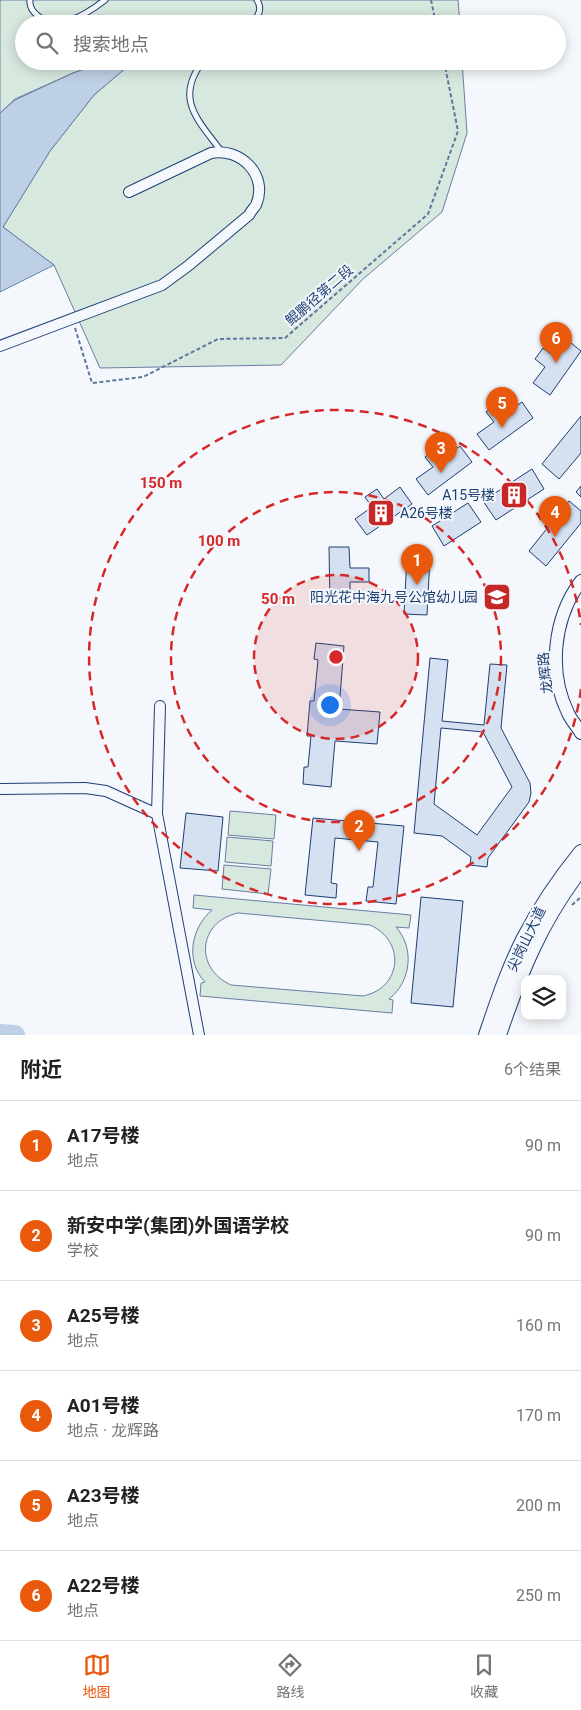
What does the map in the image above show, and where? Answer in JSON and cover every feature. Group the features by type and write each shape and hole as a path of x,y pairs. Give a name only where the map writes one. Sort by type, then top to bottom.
{"main road":[{"name":"尖岗山大道","path":"486,1035 523,940 545,900 581,852"},
{"name":"尖岗山大道","path":"499,1035 533,945 551,912 581,869"}],"street":[{"path":"0,346 162,284 188,266 249,215 256,204 258,191 257,180 252,169 242,159 221,151 211,153 129,192"},
{"name":"龙辉路","path":"581,581 568,603 561,621 556,659 557,678 562,697 569,715 581,733"},
{"path":"160,706 158,814 198,1033"},
{"path":"0,789 85,788 106,791 158,814"}],"lane":[{"path":"30,0 30,5 36,15"},
{"path":"85,15 105,0"},
{"path":"257,0 260,4 259,15"},
{"path":"196,70 188,96 195,116 221,151"}],"path":[{"path":"431,0 434,15"},
{"name":"鲲鹏径第二段","path":"72,319 92,383 143,377 218,339 285,338 428,214 458,132 446,70"}],"shaded area":[{"path":"0,0 458,0 459,15 15,15 15,70 82,70 15,99 0,113"},
{"path":"123,70 463,70 467,133 442,212 363,279 281,365 100,368 54,265 3,227 50,151 94,95"},
{"path":"230,811 276,815 274,839 228,835"},
{"path":"227,837 273,841 271,866 225,862"},
{"path":"224,865 271,869 268,894 222,889"},
{"path":"194,895 411,915 409,928 396,927 406,945 408,964 402,984 389,999 393,1000 392,1013 200,996 201,983 205,982 195,964 193,945 199,926 212,910 193,908","holes":["238,913 370,925 382,932 390,942 394,952 395,964 386,984 376,991 363,996 231,985 219,977 211,968 206,957 208,935 225,918"]}],"water":[{"path":"82,70 123,70 94,95 50,151 3,227 54,265 0,292 0,113 15,100"}],"building":[{"path":"565,338 581,351 550,395 533,383 545,367 535,359 543,348 553,355"},
{"path":"522,402 533,418 489,450 477,434 494,422 486,412 498,404 505,414"},
{"path":"581,416 581,453 559,479 542,464"},
{"path":"460,446 472,462 428,495 416,479 433,467 425,457 437,448 444,458"},
{"name":"A15号楼","path":"532,469 544,489 496,520 483,501"},
{"path":"581,486 581,497 576,492"},
{"name":"A26号楼","path":"400,487 412,504 367,535 355,519 372,507 365,497 377,489 384,499"},
{"path":"569,501 581,511 581,523 546,566 529,551"},
{"path":"468,503 481,522 444,546 432,526"},
{"path":"329,547 349,547 350,568 369,568 369,582 350,582 350,602 330,603"},
{"path":"407,556 430,557 427,615 404,614"},
{"path":"316,643 344,646 339,709 380,712 377,744 335,741 331,787 303,784 304,767 308,767 311,736 307,736 310,701 314,701 318,660 314,659"},
{"path":"430,658 448,660 442,721 484,725 490,664 507,665 501,728 530,783 531,793 529,802 488,858 487,867 470,865 471,857 442,836 414,833","holes":["441,728 483,732 512,787 477,835 434,804"]},
{"path":"186,813 223,817 218,871 180,868"},
{"path":"313,818 404,826 396,904 366,901 368,887 373,887 378,842 335,838 331,883 337,884 336,898 305,895"},
{"path":"421,897 463,901 453,1007 411,1003"}],"waterway":[{"path":"0,1034 15,1035"}],"place":[{"name":"A22号楼","path":"556,363"},
{"name":"A23号楼","path":"502,428"},
{"name":"A25号楼","path":"441,473"},
{"name":"A15号楼","path":"514,495"},
{"name":"A26号楼","path":"381,513"},
{"name":"A01号楼","path":"555,537"},
{"name":"A17号楼","path":"417,585"},
{"name":"阳光花中海九号公馆幼儿园","path":"497,597"},
{"name":"新安中学(集团)外国语学校","path":"359,851"}]}
